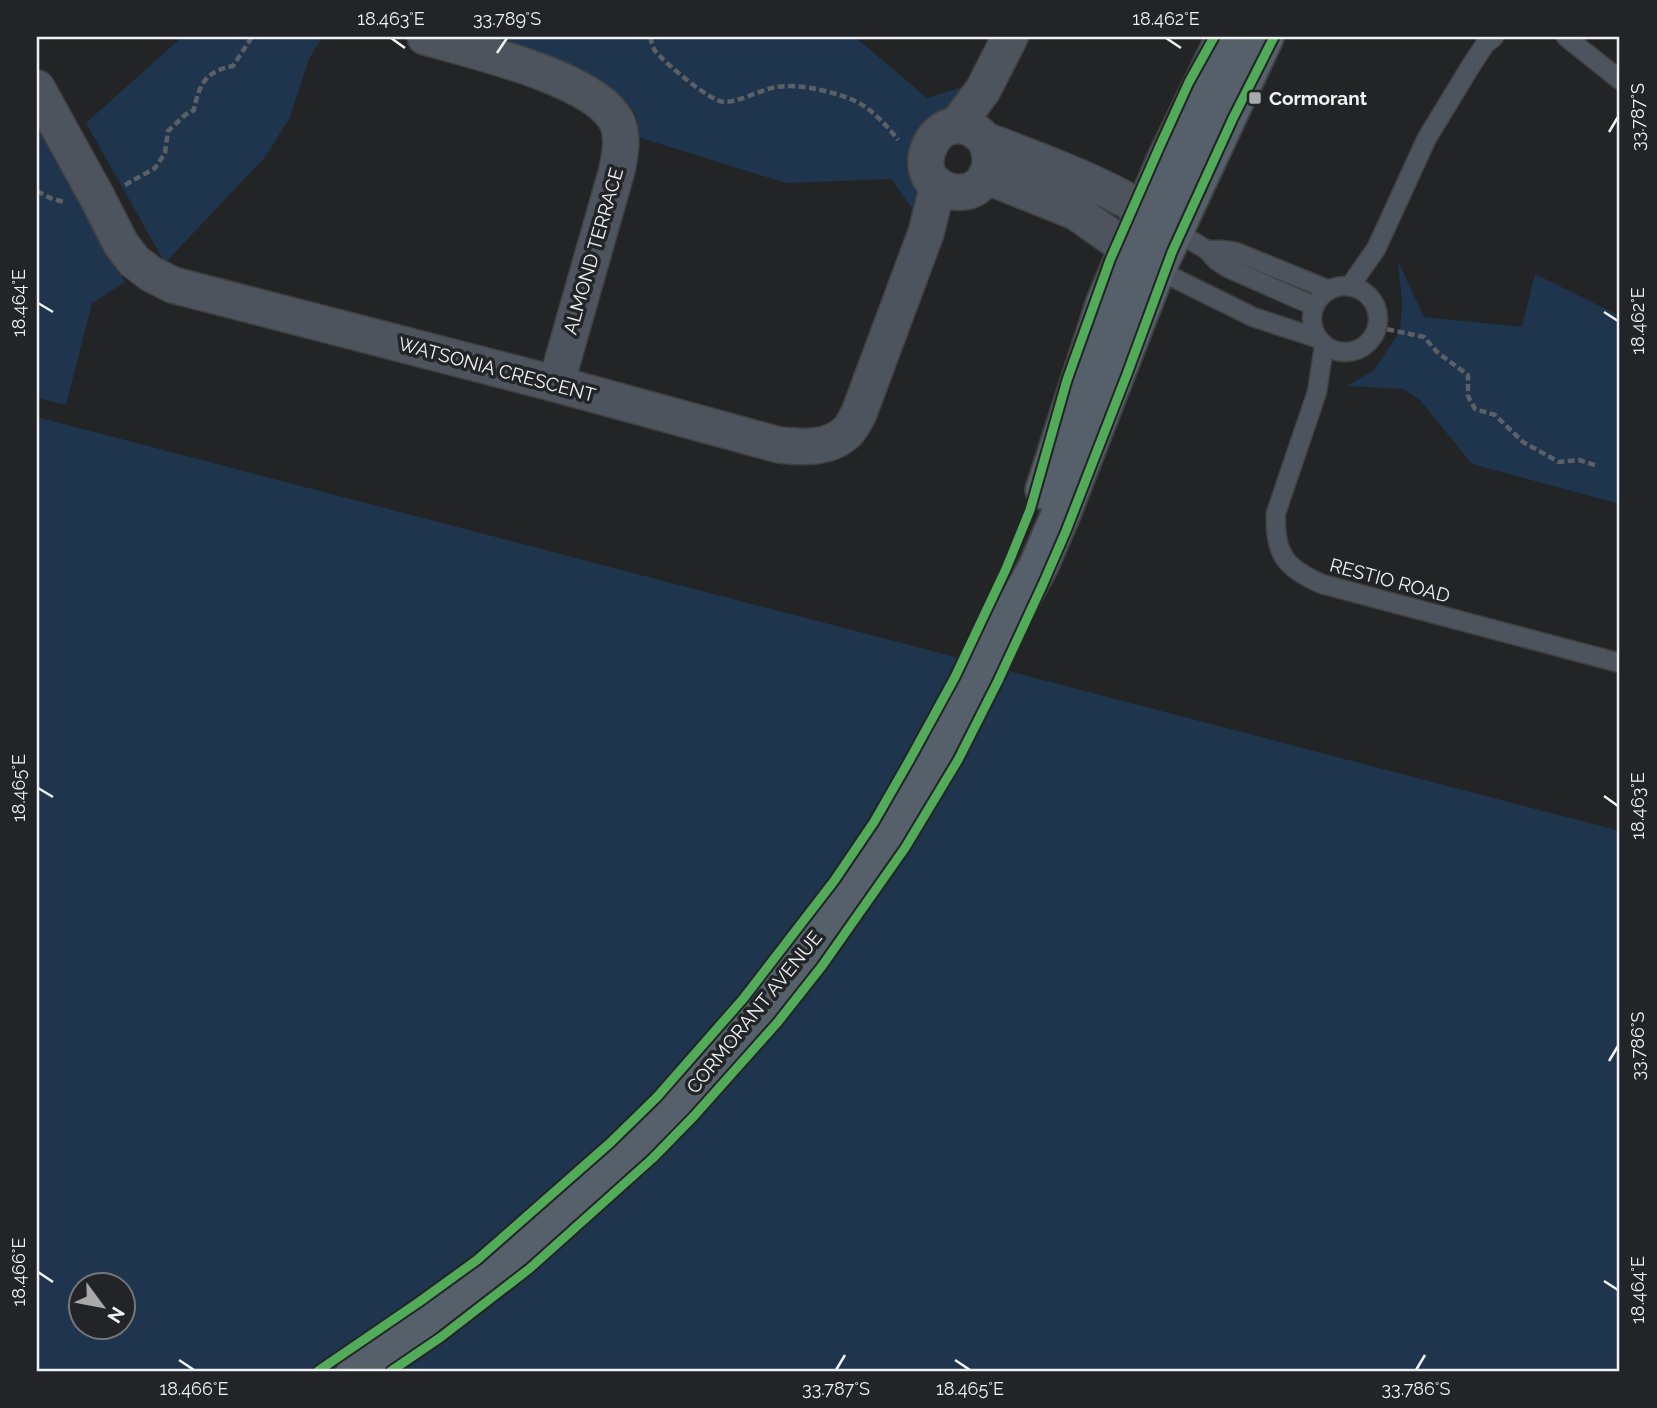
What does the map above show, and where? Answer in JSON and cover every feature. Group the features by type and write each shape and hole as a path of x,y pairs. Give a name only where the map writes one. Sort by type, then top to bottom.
{"street":[{"name":"ALMOND TERRACE","path":"425,37 512,62 571,84 600,102 617,121 622,141 617,170 556,384"},
{"path":"1010,37 962,136 926,153 927,169 931,178 1076,212 1128,249"},
{"name":"CORMORANT AVENUE","path":"1160,220 1171,151 1228,37"},
{"name":"CORMORANT AVENUE","path":"356,1371 485,1279 591,1188 676,1108 746,1029 849,893 909,805 1038,567 1060,516 1128,249 1160,220 1264,37"},
{"name":"WATSONIA CRESCENT","path":"37,88 121,244 134,261 151,274 173,285 779,445 810,448 834,440 847,432 859,413 926,233 963,186"},
{"path":"962,136 990,152 991,160 963,186"},
{"path":"962,136 1066,171 1160,220"}],"lane":[{"path":"1350,286 1376,249 1427,138 1472,64 1486,43 1494,37"},
{"path":"1566,37 1620,80"},
{"path":"1160,220 1207,250 1228,268 1314,306"},
{"path":"1128,249 1253,317 1320,342 1334,351 1356,351 1373,337 1378,322 1377,311 1369,296 1350,286 1340,286 1320,297 1314,306 1312,322 1320,342"},
{"path":"1369,296 1376,249"},
{"path":"1207,250 1236,252 1329,290"},
{"name":"RESTIO ROAD","path":"1320,342 1317,392 1276,513 1275,534 1280,551 1290,566 1305,577 1322,584 1620,663"},
{"name":"RESTIO ROAD","path":"1317,392 1345,353"}],"path":[{"path":"37,191 50,198 71,203 85,202 155,169 165,153 168,131 194,110 205,78 233,66 253,37"},
{"path":"650,37 653,49 667,64 719,102 730,102 778,86 808,87 863,105 882,121 904,149 912,154 962,136"},
{"path":"1377,327 1424,337 1437,352 1468,375 1468,396 1475,409 1495,415 1523,442 1559,461 1579,460 1598,466"}],"shaded area":[{"path":"182,37 323,37 310,57 289,119 265,157 165,263 86,123"},
{"path":"486,37 855,37 927,98 985,80 919,149 926,228 891,179 786,183 638,137 636,114 618,94 596,80"},
{"path":"37,117 125,282 92,303 66,405 37,398"},
{"path":"1398,261 1424,317 1522,327 1535,274 1620,316 1620,504 1472,464 1419,399 1403,389 1347,386 1374,370 1400,331 1402,304"},
{"path":"37,417 1620,831 1620,1371 37,1371"}],"cycle path":[{"path":"318,1371 477,1260 610,1143 657,1097 743,999 834,881 874,822 955,677 1006,569 1030,510 1067,380 1110,260 1189,82 1214,37"},
{"path":"391,1371 441,1337 529,1269 653,1158 777,1023 822,966 905,848 958,760 1043,584 1066,531 1172,252 1233,118 1274,37"}],"place":[{"name":"Cormorant","path":"1255,98"}]}
